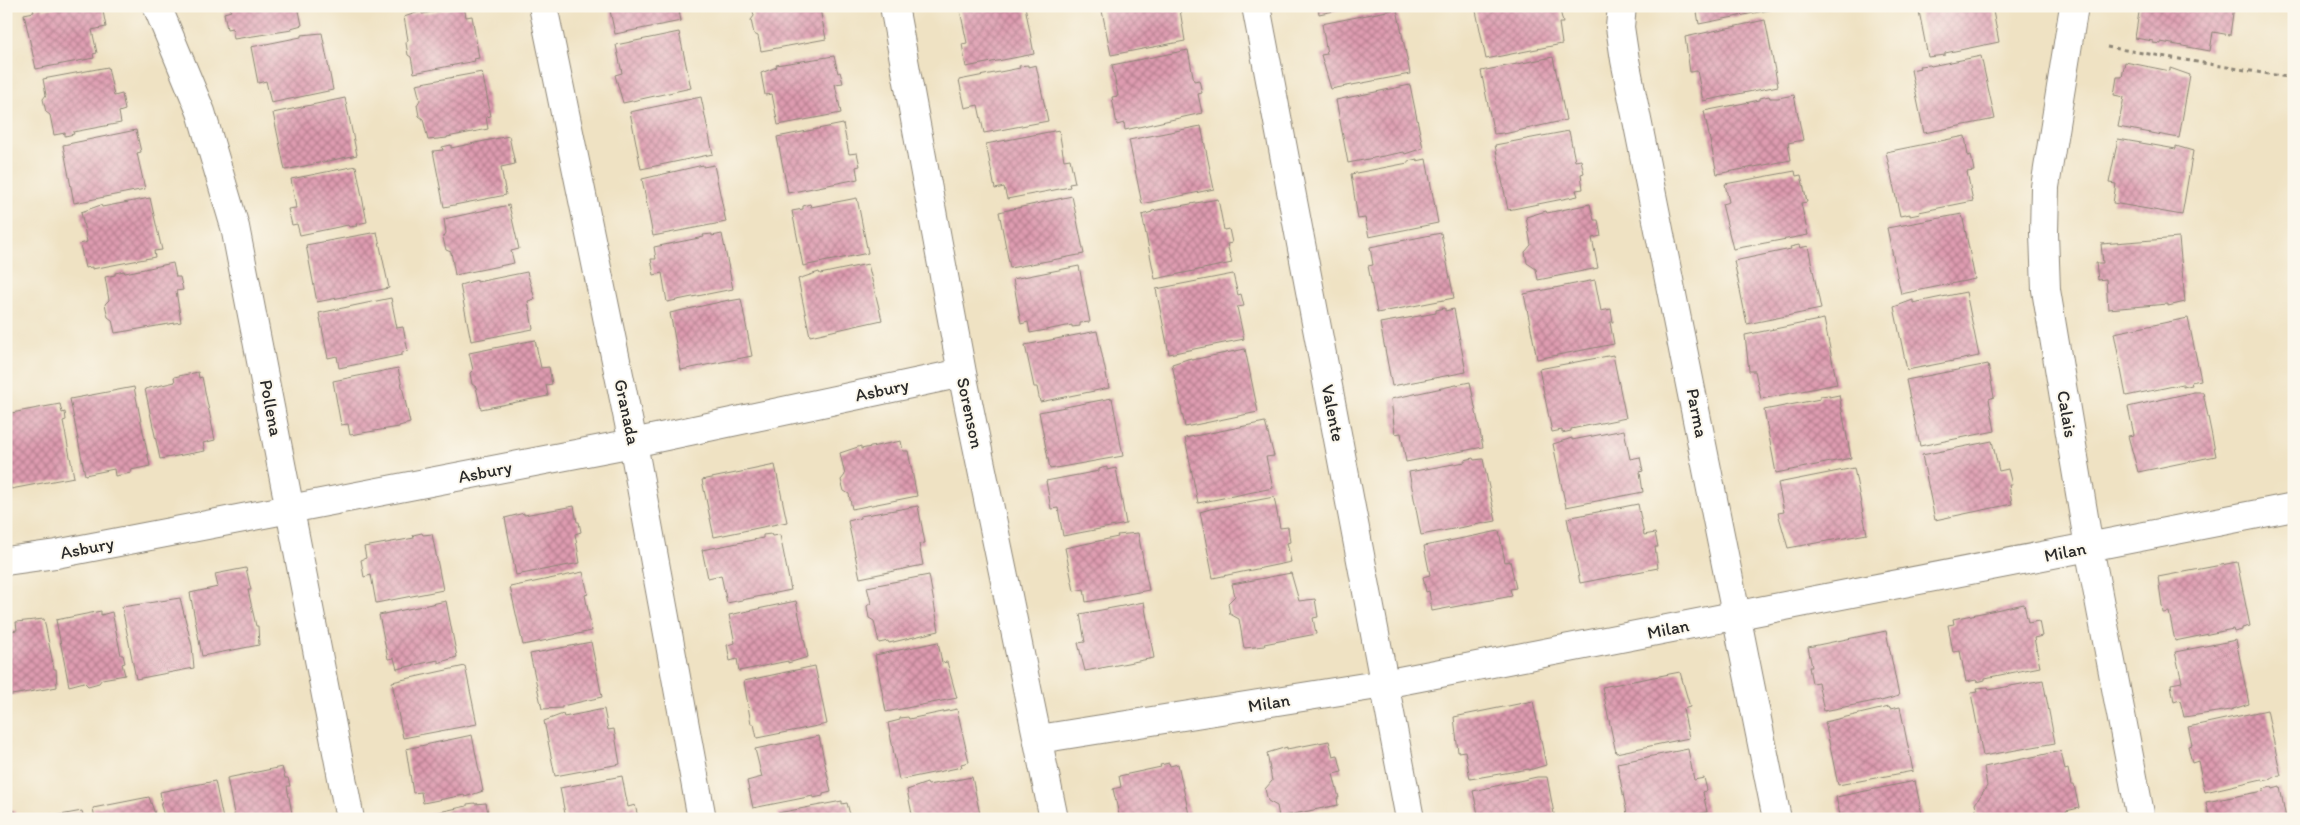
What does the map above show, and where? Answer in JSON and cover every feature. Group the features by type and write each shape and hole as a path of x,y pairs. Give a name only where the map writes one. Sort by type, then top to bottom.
{"street":[{"name":"Pollena","path":"158,6 201,112 235,227 350,819"},
{"name":"Granada","path":"543,6 633,444 702,819"},
{"name":"Sorenson","path":"894,6 962,373 1054,819"},
{"name":"Valente","path":"1256,6 1410,819"},
{"name":"Parma","path":"1622,6 1620,27 1625,60 1738,616 1777,819"},
{"name":"Calais","path":"2074,6 2045,187 2046,290 2089,547 2142,819"},
{"name":"Asbury","path":"6,561 66,553 633,444 962,373"},
{"name":"Milan","path":"1039,739 1384,684 2294,507"}],"path":[{"path":"2107,47 2293,78"}],"building":[{"path":"63,6 102,6 106,27 92,30 97,53 93,54 94,58 36,69 24,14 34,12 33,9 42,7 42,10"},
{"path":"230,6 298,6 302,25 291,28 292,30 234,39 232,28 227,29 224,13 231,11"},
{"path":"464,6 466,17 472,16 479,58 474,59 475,61 414,73 411,57 408,55 406,43 408,40 404,17 422,11 422,14"},
{"path":"609,6 678,6 681,21 615,34"},
{"path":"752,6 827,6 820,9 826,39 761,51 758,36 754,34 751,20 754,16"},
{"path":"980,6 1025,6 1034,54 966,67 962,44 967,43 960,10"},
{"path":"1101,6 1185,6 1185,9 1180,10 1185,41 1111,55"},
{"path":"1318,6 1353,6 1353,7 1319,14"},
{"path":"1475,6 1553,6 1554,11 1560,10 1563,23 1559,23 1562,44 1486,59"},
{"path":"1696,6 1778,6 1779,8 1699,24"},
{"path":"1918,6 1992,6 1999,42 1945,53 1945,55 1928,57"},
{"path":"2140,6 2234,6 2230,35 2213,32 2210,51 2161,42 2161,44 2153,43 2153,41 2135,38"},
{"path":"1397,9 1410,74 1331,89 1321,55 1327,54 1322,24"},
{"path":"1765,20 1778,86 1703,101 1697,71 1690,72 1685,37"},
{"path":"679,32 691,88 623,103 615,75 622,73 616,45"},
{"path":"322,33 333,90 271,103 266,81 258,83 251,47 301,37 301,35"},
{"path":"1188,50 1194,81 1199,80 1202,93 1198,94 1202,113 1125,130 1124,123 1117,125 1112,97 1118,96 1112,65"},
{"path":"834,56 838,73 840,72 843,83 835,84 841,113 778,125 772,94 765,95 761,73 777,67 776,65"},
{"path":"1981,56 1995,119 1924,133 1911,70 1920,68 1919,66 1931,66"},
{"path":"1553,57 1566,120 1504,134 1494,134 1481,71"},
{"path":"2125,62 2170,71 2170,68 2190,75 2179,138 2118,127 2124,97 2114,95 2117,77 2122,77"},
{"path":"1028,65 1028,67 1036,65 1048,121 984,133 978,105 965,108 959,80"},
{"path":"108,67 114,96 122,94 125,110 119,112 121,123 73,132 74,134 65,136 65,133 54,135 50,115 46,112 43,99 46,95 43,79"},
{"path":"482,72 491,116 486,117 488,129 428,140 423,119 419,116 417,105 420,100 416,84"},
{"path":"1410,85 1423,148 1405,154 1404,152 1348,163 1336,100"},
{"path":"1794,95 1803,140 1788,143 1791,160 1717,174 1704,111 1760,100 1760,98 1769,96 1770,98 1778,98"},
{"path":"701,97 713,154 641,169 630,112"},
{"path":"345,98 357,155 285,170 273,113"},
{"path":"843,124 849,154 857,153 860,166 856,167 858,179 788,193 777,137"},
{"path":"1201,126 1214,189 1142,204 1129,140"},
{"path":"136,130 141,152 137,153 145,189 74,203 63,145"},
{"path":"1059,130 1064,160 1070,159 1075,183 1069,184 1070,187 1007,199 1004,187 995,189 986,144"},
{"path":"1569,131 1575,161 1581,160 1584,173 1581,174 1583,189 1576,190 1578,196 1508,210 1495,145"},
{"path":"509,136 515,164 501,167 506,195 444,207 433,151 443,150 442,147 451,145 451,148"},
{"path":"1965,136 1968,156 1971,155 1974,171 1967,172 1973,201 1919,212 1920,214 1900,216 1886,152"},
{"path":"2118,139 2176,149 2176,146 2193,151 2182,215 2113,203 2116,184 2109,183"},
{"path":"1417,159 1417,161 1426,159 1438,223 1369,237 1365,218 1358,219 1351,174 1408,163 1408,161"},
{"path":"703,165 703,167 714,165 726,222 653,236 642,179"},
{"path":"356,166 367,222 356,224 357,226 349,227 348,225 300,235 297,224 292,225 288,209 296,208 291,179"},
{"path":"1795,171 1796,176 1801,175 1807,202 1801,203 1808,235 1733,249 1722,204 1729,202 1725,184"},
{"path":"1072,196 1084,254 1010,268 999,212"},
{"path":"150,198 162,250 154,251 155,257 92,269 92,267 85,268 80,244 87,242 81,212 101,205 102,207"},
{"path":"857,198 868,253 803,266 792,211 803,209 803,206 810,204 811,207"},
{"path":"1218,199 1224,230 1229,229 1232,243 1227,244 1232,263 1155,279 1142,215 1152,211"},
{"path":"1590,204 1594,220 1598,220 1601,236 1592,238 1598,268 1538,280 1536,269 1527,263 1525,252 1531,245 1526,217 1546,211 1547,213"},
{"path":"509,205 519,249 511,251 514,263 455,275 451,252 446,250 443,238 446,233 444,219"},
{"path":"1962,214 1975,279 1901,294 1887,228"},
{"path":"377,232 389,288 317,302 306,245"},
{"path":"1441,233 1454,298 1377,313 1368,266 1373,265 1370,247"},
{"path":"712,234 712,236 722,234 733,289 667,302 662,273 654,275 651,259 656,259 654,247"},
{"path":"2179,238 2185,302 2168,306 2168,304 2108,309 2106,279 2098,280 2096,263 2103,263 2101,244"},
{"path":"1799,245 1800,248 1808,246 1821,309 1747,324 1734,261 1791,249 1790,247"},
{"path":"173,263 176,277 180,277 183,290 176,291 181,322 115,333 105,304 109,300 105,277 124,271 125,273"},
{"path":"868,264 882,320 810,336 798,279 819,272 820,274"},
{"path":"1079,266 1090,322 1080,323 1080,326 1072,327 1072,325 1030,333 1028,322 1021,324 1013,279"},
{"path":"527,272 535,299 528,301 533,329 471,341 460,285 477,280 477,282"},
{"path":"1233,274 1238,295 1241,294 1244,306 1237,307 1244,339 1169,354 1156,289"},
{"path":"1595,280 1601,311 1611,309 1613,322 1610,322 1614,344 1537,359 1524,294"},
{"path":"1966,292 1979,356 1907,370 1894,307 1913,300 1913,303"},
{"path":"391,298 397,328 403,327 408,351 402,352 402,355 339,368 337,356 328,358 319,313"},
{"path":"741,299 752,356 681,370 670,313"},
{"path":"1445,308 1445,311 1454,309 1466,372 1392,386 1380,323 1436,313 1436,310"},
{"path":"2188,318 2201,380 2191,382 2192,385 2183,387 2183,384 2126,396 2114,333"},
{"path":"1824,319 1837,384 1761,399 1755,371 1749,371 1745,335"},
{"path":"1097,331 1109,388 1040,402 1037,387 1034,387 1025,345"},
{"path":"535,340 541,368 549,367 552,384 546,385 548,396 481,409 476,387 472,384 470,373 473,370 469,353"},
{"path":"1245,349 1258,412 1185,427 1172,364 1191,358 1192,360"},
{"path":"1613,355 1626,418 1571,429 1571,431 1562,433 1562,430 1552,432 1539,369"},
{"path":"1988,364 1994,397 1989,399 1995,431 1920,446 1906,380"},
{"path":"398,368 410,423 399,427 350,435 348,424 341,425 333,381"},
{"path":"198,372 199,378 202,377 215,440 203,443 205,451 160,459 145,389 175,382 174,377"},
{"path":"1470,382 1483,447 1406,462 1401,433 1395,434 1391,399"},
{"path":"134,387 150,466 131,470 131,473 115,476 114,469 85,475 70,399"},
{"path":"2194,392 2203,392 2216,456 2138,472 2128,436 2134,435 2128,407"},
{"path":"1829,395 1829,397 1839,395 1851,458 1776,473 1764,410 1820,399 1820,396"},
{"path":"1112,398 1123,456 1050,469 1039,412"},
{"path":"60,404 62,413 65,412 66,420 63,421 74,477 11,489 8,472 6,473 6,414"},
{"path":"1265,422 1274,456 1266,457 1273,488 1198,503 1185,438"},
{"path":"1624,430 1630,459 1640,457 1643,471 1640,472 1643,492 1566,507 1553,444 1572,438 1572,440"},
{"path":"901,441 903,451 908,451 917,496 852,509 849,494 844,491 841,480 845,475 840,453 861,446 861,449"},
{"path":"1992,441 1999,471 2008,469 2012,485 2009,485 2012,504 1935,520 1922,455"},
{"path":"1473,458 1474,460 1483,459 1496,521 1421,535 1409,472 1465,462 1465,460"},
{"path":"775,465 787,522 714,537 702,480"},
{"path":"1107,467 1107,470 1116,468 1126,524 1063,536 1058,508 1051,509 1046,481 1099,471 1099,469"},
{"path":"1854,468 1867,534 1788,548 1778,513 1784,512 1778,483"},
{"path":"1274,497 1280,528 1288,527 1290,542 1287,543 1291,562 1213,578 1200,512"},
{"path":"1638,504 1644,535 1655,533 1658,547 1655,547 1658,568 1580,583 1567,518"},
{"path":"574,506 581,532 575,534 580,563 516,575 505,518 524,513 524,515"},
{"path":"918,506 925,543 919,544 923,565 860,578 848,521 860,518 860,516"},
{"path":"1499,531 1505,562 1510,561 1516,588 1510,589 1512,596 1432,611 1429,591 1426,592 1423,577 1430,575 1424,546"},
{"path":"422,533 423,535 432,534 443,590 376,603 371,575 364,577 361,560 366,558 364,547 414,538 413,535"},
{"path":"1138,533 1149,590 1086,602 1084,589 1074,591 1065,548 1118,537 1117,535"},
{"path":"771,534 772,536 780,535 791,590 727,603 721,575 708,578 702,550 763,538 763,535"},
{"path":"2237,562 2250,626 2234,632 2233,629 2175,641 2169,612 2163,613 2158,577"},
{"path":"246,568 251,590 248,590 256,626 258,626 259,645 202,656 190,593 218,587 215,574"},
{"path":"583,572 588,594 585,595 592,631 523,645 510,587"},
{"path":"1291,573 1299,601 1315,599 1318,617 1313,618 1316,634 1264,644 1265,646 1244,648 1239,619 1230,614 1228,603 1235,596 1232,584"},
{"path":"929,575 939,631 889,643 888,641 879,643 874,621 869,618 867,606 871,603 867,587"},
{"path":"180,598 192,646 194,668 136,679 122,607"},
{"path":"446,601 457,657 438,663 438,660 397,669 394,658 388,659 379,615"},
{"path":"796,601 808,657 788,663 788,661 739,671 737,659 730,661 727,645 735,643 729,615"},
{"path":"1144,602 1154,658 1085,671 1078,643 1085,642 1080,614"},
{"path":"2024,604 2028,623 2039,621 2042,636 2034,638 2040,667 1985,678 1985,680 1977,682 1976,680 1966,682 1960,651 1953,652 1948,625 1954,624 1953,619"},
{"path":"101,611 101,615 112,612 121,655 123,655 125,663 122,664 125,675 102,679 99,683 88,686 84,682 69,686 56,620"},
{"path":"44,619 54,669 56,669 57,687 6,696 6,632 17,630 16,622"},
{"path":"1886,631 1899,696 1824,711 1818,682 1812,683 1809,667 1812,667 1808,647"},
{"path":"2236,640 2249,704 2230,710 2184,717 2180,700 2174,702 2171,684 2182,682 2175,652"},
{"path":"591,642 602,697 562,706 562,708 542,709 530,654"},
{"path":"938,642 942,663 947,662 957,698 886,712 875,655"},
{"path":"465,666 477,724 403,738 392,682"},
{"path":"815,666 827,724 757,738 754,724 751,724 744,681"},
{"path":"1680,672 1690,707 1683,709 1689,738 1616,753 1602,687"},
{"path":"2043,680 2055,743 1983,756 1971,693 1978,692 1977,688 1988,687 1989,690"},
{"path":"1533,701 1546,765 1529,770 1470,779 1465,751 1458,752 1454,717"},
{"path":"1889,707 1890,709 1900,707 1913,771 1838,785 1825,722"},
{"path":"604,709 608,730 614,729 620,764 555,776 544,721 563,714 564,717"},
{"path":"957,709 969,762 961,764 962,767 899,780 888,723 900,720 900,718 908,717 909,719"},
{"path":"2267,710 2281,776 2205,792 2198,761 2192,763 2188,746 2192,745 2188,727"},
{"path":"472,735 483,791 465,797 464,795 423,803 421,792 413,793 406,749"},
{"path":"819,736 831,792 823,794 823,796 813,798 813,796 753,808 747,781 762,777 755,749"},
{"path":"1329,741 1333,756 1338,755 1342,772 1333,774 1339,798 1337,798 1338,805 1279,817 1277,806 1268,801 1265,789 1272,781 1267,753 1287,747 1287,749"},
{"path":"1688,749 1694,780 1704,778 1707,790 1703,792 1707,812 1673,819 1628,819 1617,763"},
{"path":"2061,751 2065,770 2068,769 2071,785 2074,785 2079,808 2066,811 2067,818 1978,819 1975,804 1987,786 1984,767"},
{"path":"1169,763 1170,766 1178,764 1190,819 1120,819 1113,789 1121,787 1119,776 1161,767 1160,765"},
{"path":"282,767 285,778 288,778 290,786 287,786 293,819 235,819 227,778"},
{"path":"622,776 628,807 635,805 638,817 566,819 560,788"},
{"path":"972,777 981,819 913,819 907,790 927,783 928,785"},
{"path":"1537,777 1547,777 1555,819 1479,819 1473,791"},
{"path":"215,781 223,819 165,819 160,803 162,803 160,792"},
{"path":"1915,781 1923,819 1838,819 1840,815 1836,797"},
{"path":"2272,787 2273,789 2280,787 2286,819 2210,819 2206,802 2264,791 2263,789"},
{"path":"149,797 155,814 152,815 153,819 95,819 93,808"},
{"path":"10,800 11,810 14,810 16,818 6,819 6,801"},
{"path":"842,801 842,804 847,803 851,819 779,819 778,813"},
{"path":"475,803 486,803 489,819 426,819 425,815"},
{"path":"82,811 84,819 44,819 44,818"}]}
